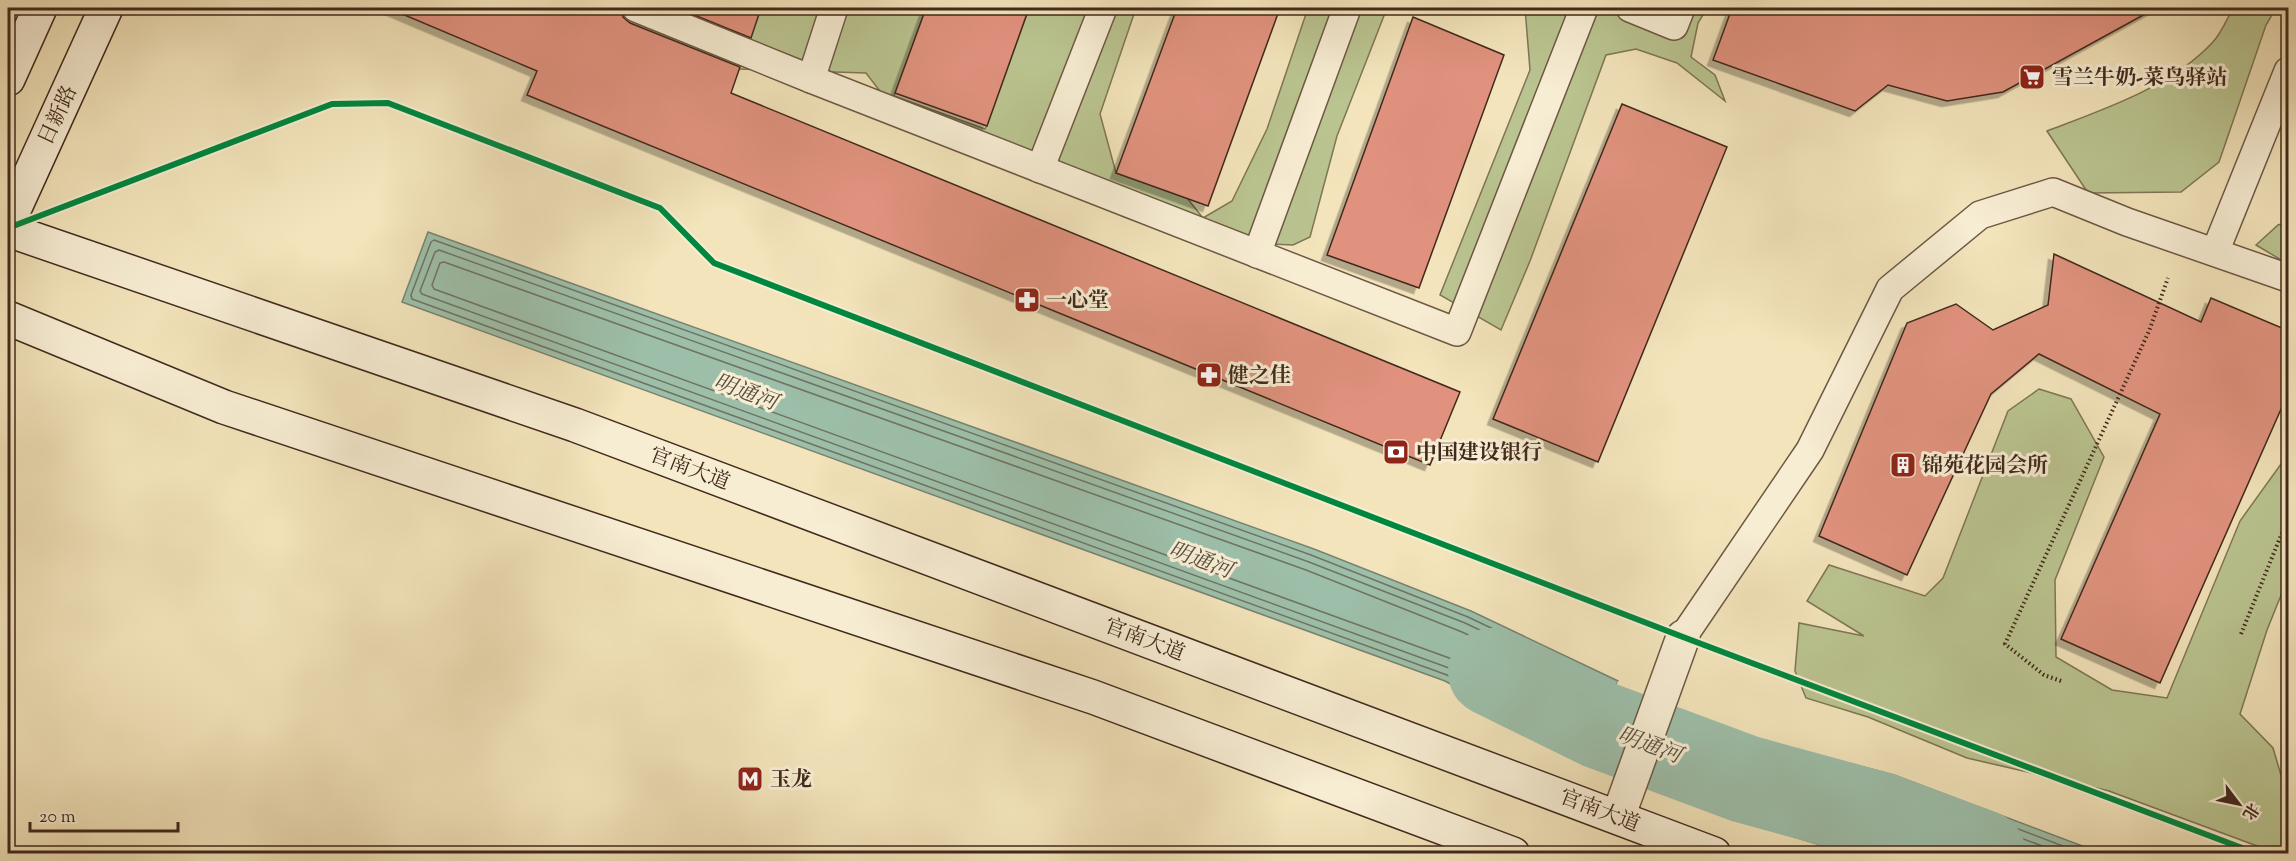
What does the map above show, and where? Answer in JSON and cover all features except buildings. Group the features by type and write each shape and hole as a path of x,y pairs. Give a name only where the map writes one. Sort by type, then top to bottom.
{"main road":[{"path":"8,79 40,8"},
{"name":"日新路","path":"8,223 106,8"},
{"name":"官南大道","path":"8,230 575,425 1714,854"},
{"path":"8,318 224,407 1093,697 1513,854"},
{"path":"1618,817 1683,637"}],"lane":[{"path":"636,8 811,79 1457,332 1584,8"},
{"path":"811,79 834,8"},
{"path":"1040,169 1103,8"},
{"path":"1257,254 1347,8"},
{"path":"1630,8 1674,26 1682,8"},
{"path":"2215,252 2289,71"},
{"path":"1683,637 1810,450 1890,289 1980,215 2053,192 2127,222 2289,278"}],"path":[{"path":"2061,681 2043,675 2006,644 2149,331 2181,241"},
{"path":"2241,634 2289,518"}],"shaded area":[{"path":"592,8 667,8 750,37 761,9 764,8 926,8 894,96 985,129 1029,8 1136,8 1100,114 1116,173 1187,198 1203,218 1232,201 1267,129 1308,8 1387,8 1337,136 1310,237 1293,245 1251,243 1209,245 1122,216 1062,171 889,103 866,73 739,69 611,25"},
{"path":"1525,8 1707,8 1698,23 1691,57 1715,75 1725,101 1677,63 1636,49 1606,55 1530,261 1501,330 1440,295 1530,70"},
{"path":"2233,8 2276,8 2266,25 2219,162 2181,192 2088,193 2047,131 2135,96 2177,72 2195,59 2215,39"},
{"path":"2288,222 2288,264 2256,245 2278,225"},
{"path":"2039,389 2071,399 2104,457 2055,580 2056,657 2112,690 2167,698 2240,521 2281,464 2288,465 2288,578 2267,630 2240,714 2273,748 2288,793 2288,853 2276,853 2109,791 1967,758 1868,717 1806,698 1795,671 1799,623 1864,636 1807,601 1829,565 1925,596 1943,578 2008,411"}],"water":[{"path":"428,232 1314,549 1471,611 1618,681 1588,759 1445,681 402,302"},
{"path":"1762,740 1894,775 2101,853 1846,853 1733,818"}],"pier":[{"path":"1618,681 1621,682 1591,760 1588,759"},
{"path":"1759,739 1762,740 1733,818 1730,817"}],"waterway":[{"name":"明通河","path":"1492,672 1600,725 1745,779 1880,816 1982,854"}],"cycle path":[{"path":"8,228 332,104 388,103 660,208 714,263 1683,637 2258,854"}],"place":[{"name":"雪兰牛奶-菜鸟驿站","path":"2032,77"},
{"name":"一心堂","path":"1027,300"},
{"name":"健之佳","path":"1209,375"},
{"name":"中国建设银行","path":"1396,452"},
{"name":"锦苑花园会所","path":"1903,465"},
{"name":"玉龙","path":"750,779"}]}
